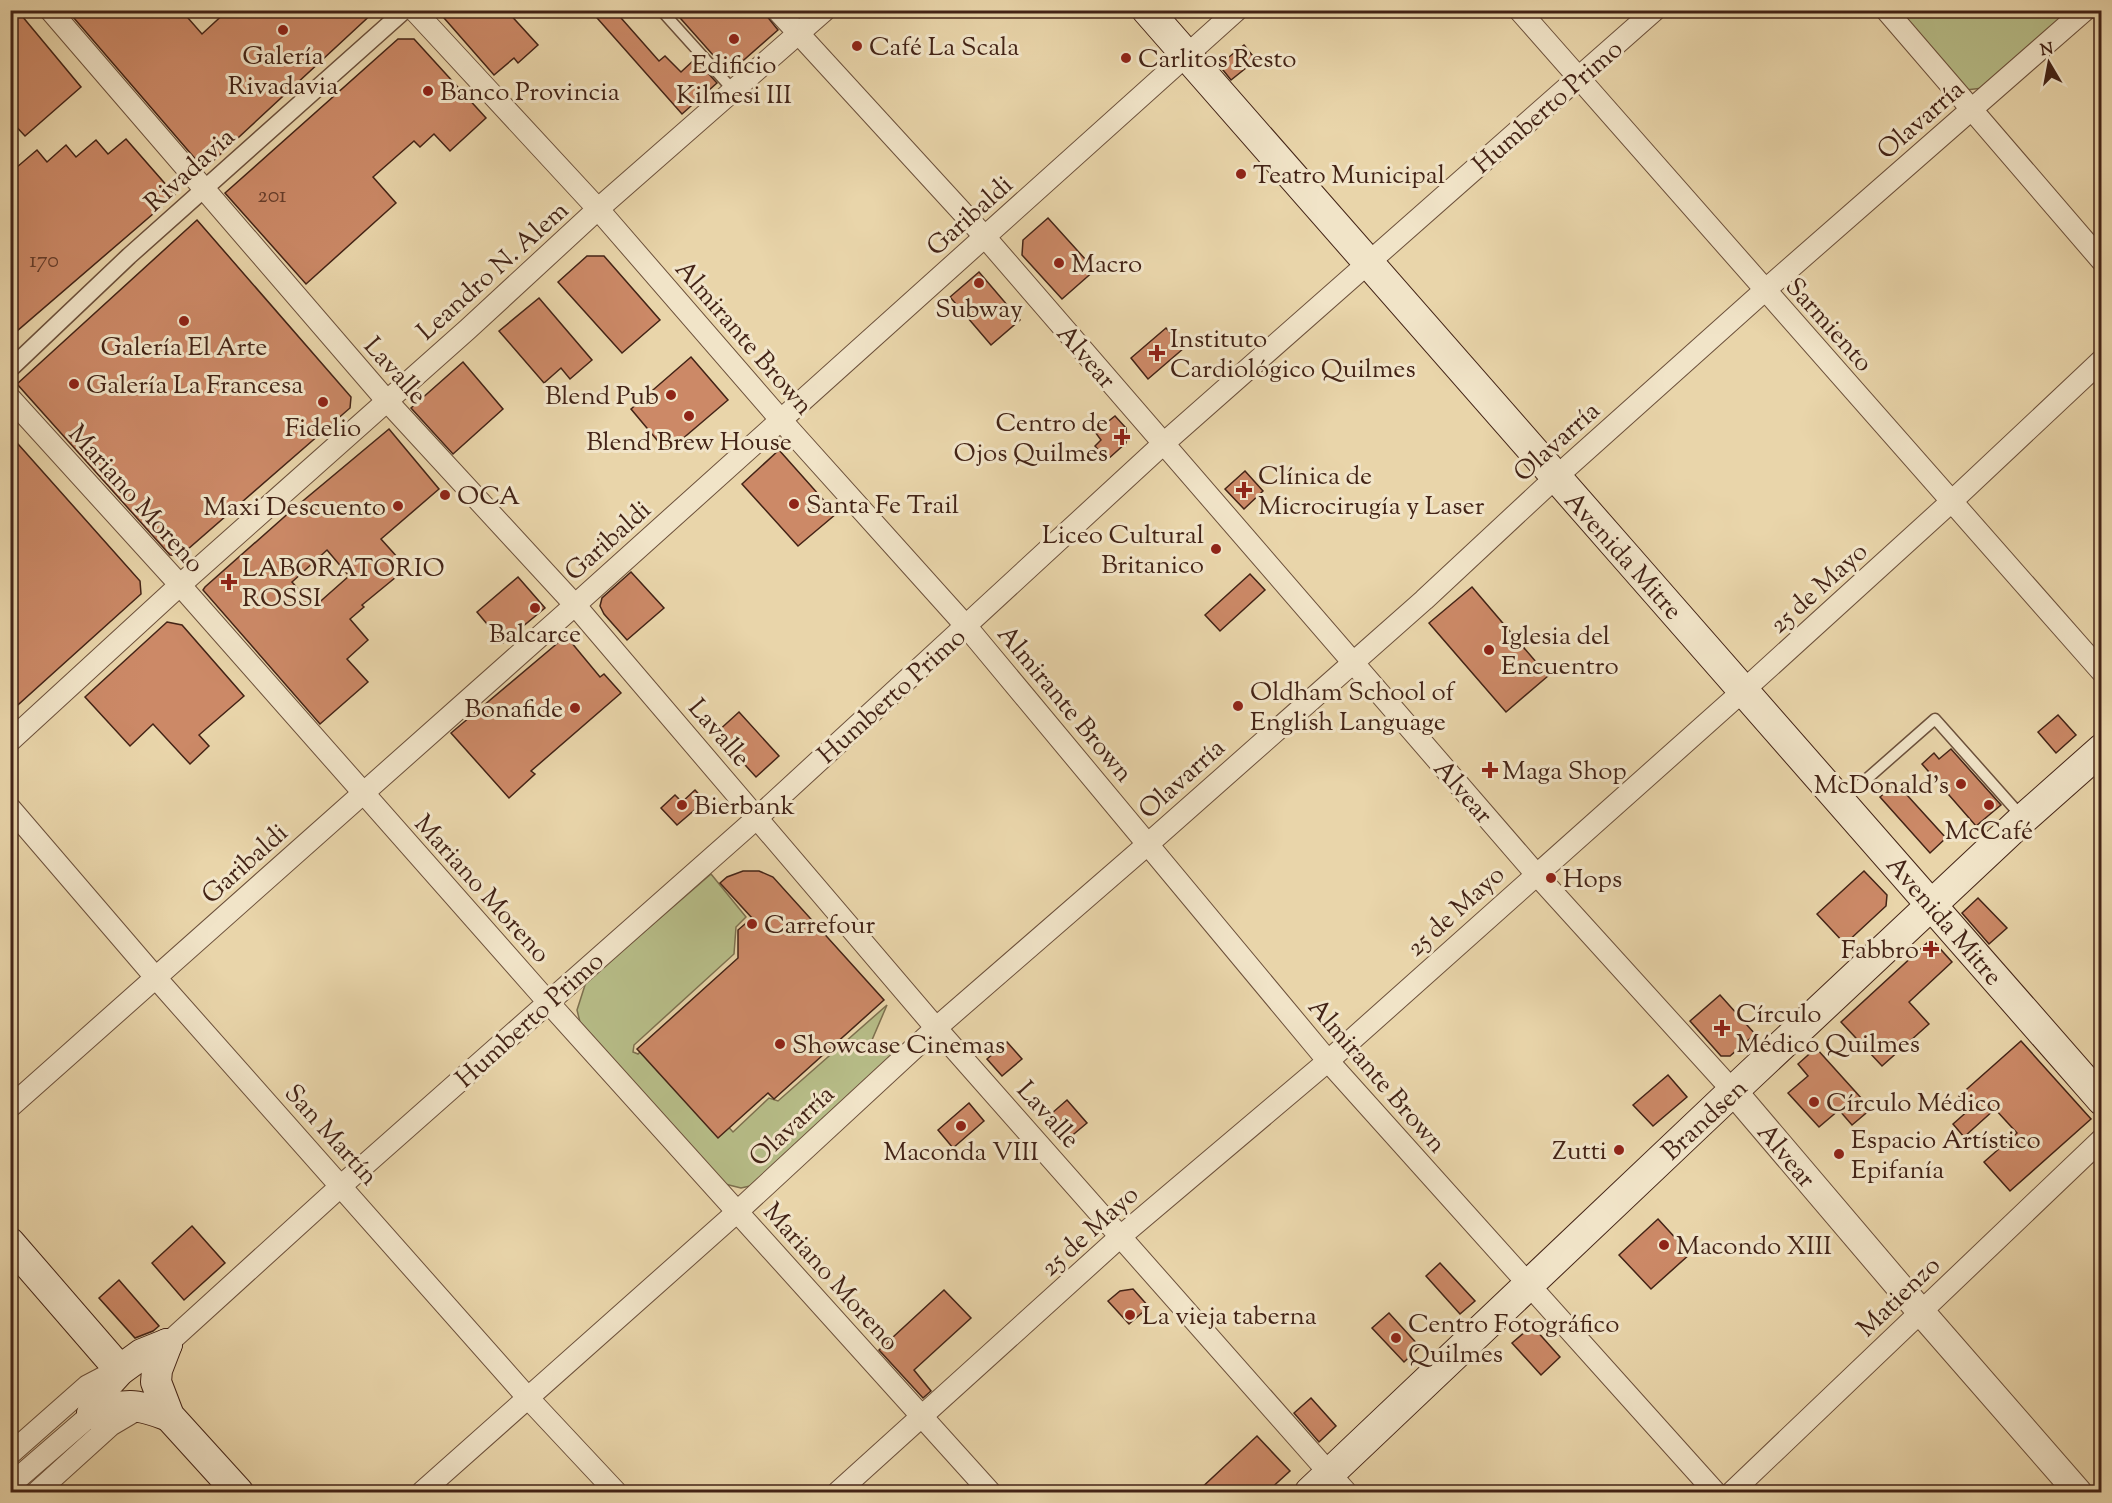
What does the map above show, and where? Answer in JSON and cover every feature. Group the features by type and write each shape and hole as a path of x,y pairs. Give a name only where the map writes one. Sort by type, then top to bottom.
{"main road":[{"name":"Avenida Mitre","path":"1147,10 2102,1100"},
{"name":"Brandsen","path":"1328,1486 1528,1285 2023,819 2102,749"},
{"path":"10,1243 120,1370"},
{"name":"Humberto Primo","path":"84,1421 99,1393 120,1370 142,1354 167,1344"},
{"path":"156,1411 157,1370 167,1344"},
{"path":"84,1421 115,1407 130,1405 156,1411 238,1492"}],"street":[{"name":"Lavalle","path":"50,10 387,401 575,605 936,1028 1121,1236 1328,1486"},
{"name":"Rivadavia","path":"10,369 129,256 405,10"},
{"name":"Almirante Brown","path":"414,10 598,209 780,419 966,626 1328,1061 1715,1492"},
{"name":"Alvear","path":"777,10 798,36 985,237 1536,874 1733,1091 2078,1492"},
{"name":"Leandro N. Alem","path":"10,741 598,209 825,10"},
{"name":"Garibaldi","path":"10,1107 575,605 1237,10"},
{"name":"Sarmiento","path":"1519,10 1764,291 2102,672"},
{"name":"Humberto Primo","path":"167,1344 342,1185 758,817 1162,444 1656,10"},
{"path":"1886,10 2102,261"},
{"name":"Olavarría","path":"422,1492 737,1212 936,1028 1424,600 1555,478 1764,291 2085,10"},
{"name":"25 de Mayo","path":"838,1492 1121,1236 1328,1061 1744,690 1952,501 2102,360"},
{"name":"Mariano Moreno","path":"10,398 180,585 548,1002 990,1492"},
{"name":"San Martín","path":"10,808 156,978 342,1185 528,1398 616,1492"},
{"name":"Matienzo","path":"1732,1492 2102,1139"},
{"name":"Humberto Primo","path":"10,1454 87,1386 120,1370"},
{"path":"37,1492 111,1425 156,1411"},
{"path":"10,1485 84,1421"}],"lane":[{"path":"661,10 734,91"},
{"path":"1841,802 1935,719 2023,819"}],"green space":[{"path":"1900,11 2073,11 1983,88 1966,90"},
{"path":"711,874 746,917 736,927 734,954 634,1045 633,1052 638,1054 650,1042 733,1132 769,1098 778,1101 887,1005 869,1047 897,1055 750,1186 741,1188 725,1184 580,1022 577,1010 586,982"}],"building":[{"path":"10,10 17,10 81,87 25,136 10,120"},
{"path":"67,10 181,10 202,34 228,10 376,10 212,162 198,162"},
{"path":"437,10 506,10 538,45 518,63 514,58 494,75"},
{"path":"590,10 614,10 659,61 665,56 681,72 695,59 717,83 682,114"},
{"name":"Edificio Kilmesi III","path":"673,10 762,10 778,30 729,73"},
{"path":"398,39 414,39 486,118 450,151 434,134 420,147 414,141 373,177 396,203 306,284 225,193"},
{"path":"1244,45 1256,60 1231,80 1219,65"},
{"path":"126,139 175,195 10,337 10,173 37,150 47,162 66,145 76,157 96,140 108,154"},
{"name":"Macro","path":"1048,218 1095,270 1062,299 1022,255 1023,240"},
{"path":"197,220 351,397 350,408 180,556 170,555 17,384"},
{"path":"587,256 604,256 660,320 622,353 558,282"},
{"path":"979,272 1020,320 991,345 950,297"},
{"path":"539,298 592,360 570,379 561,368 544,383 499,331"},
{"name":"Instituto Cardiológico Quilmes","path":"1166,328 1184,348 1148,379 1131,358"},
{"path":"691,357 728,400 667,452 631,409"},
{"path":"463,362 503,409 453,454 411,408"},
{"path":"1115,416 1126,428 1126,443 1107,460 1095,446 1101,440 1095,432"},
{"path":"389,429 439,489 381,539 407,568 362,605 364,607 350,619 368,640 347,659 368,682 320,724 203,590 292,510","holes":["327,550 349,576 314,607 292,582"]},
{"path":"10,435 140,581 141,594 10,712"},
{"path":"779,450 836,514 798,546 742,484"},
{"name":"Clínica de Microcirugía y Laser","path":"1245,471 1263,491 1244,509 1225,489"},
{"path":"631,572 664,608 627,640 604,614 600,606 602,598"},
{"path":"1250,574 1265,590 1220,631 1205,615"},
{"path":"518,577 545,608 503,643 477,612"},
{"name":"Iglesia del Encuentro","path":"1472,587 1548,676 1506,712 1429,623"},
{"path":"167,622 182,625 244,696 199,735 209,746 190,764 153,724 130,746 85,697"},
{"path":"566,636 600,677 604,674 621,693 531,771 535,774 509,798 451,733"},
{"path":"739,712 779,756 756,777 716,733"},
{"path":"2058,715 2076,735 2056,753 2038,732"},
{"name":"McDonald's","path":"1951,749 2001,805 1976,826 1922,764 1934,753 1939,759"},
{"path":"1896,783 1946,838 1930,853 1880,797"},
{"name":"Bierbank","path":"695,790 705,801 677,825 661,808 675,795 682,802"},
{"path":"743,871 759,871 773,877 884,1000 774,1099 768,1093 718,1138 637,1049 738,958 738,930 752,918 720,883 727,877"},
{"path":"1864,871 1887,895 1886,906 1845,944 1817,914"},
{"path":"1978,898 2007,928 1989,944 1962,913"},
{"path":"1927,943 1935,943 1952,962 1909,1002 1929,1024 1882,1066 1841,1022"},
{"name":"Círculo Médico Quilmes","path":"1720,995 1755,1034 1730,1056 1721,1056 1690,1021"},
{"path":"2021,1041 2091,1119 2010,1191 1984,1162 2017,1133 1995,1109 1964,1137 1953,1124 1970,1109 1959,1096"},
{"path":"1007,1042 1022,1059 1002,1076 987,1059"},
{"path":"1816,1048 1871,1109 1852,1125 1839,1110 1819,1127 1788,1093 1808,1076 1798,1064"},
{"path":"1668,1075 1687,1097 1653,1126 1633,1105"},
{"path":"1067,1100 1087,1123 1062,1144 1043,1121"},
{"name":"Maconda VIII","path":"969,1103 984,1121 953,1148 938,1130"},
{"path":"1658,1219 1690,1254 1651,1289 1619,1255"},
{"path":"192,1226 225,1263 184,1300 152,1263"},
{"path":"1440,1263 1475,1301 1460,1314 1426,1276"},
{"path":"119,1280 159,1326 153,1331 135,1338 99,1298"},
{"name":"La vieja taberna","path":"1133,1289 1149,1307 1129,1324 1108,1301 1120,1291"},
{"path":"944,1290 971,1318 914,1370 931,1391 923,1398 879,1350"},
{"name":"Centro Fotográfico Quilmes","path":"1389,1313 1420,1347 1404,1362 1372,1328"},
{"path":"1535,1329 1560,1357 1541,1375 1512,1343 1526,1331"},
{"path":"1311,1398 1336,1426 1319,1442 1294,1413"},
{"path":"1257,1436 1290,1471 1267,1492 1197,1492"}],"place":[{"name":"Galería Rivadavia","path":"283,30"},
{"name":"Edificio Kilmesi III","path":"734,39"},
{"name":"Café La Scala","path":"857,46"},
{"name":"Carlitos Resto","path":"1126,58"},
{"name":"Banco Provincia","path":"428,91"},
{"name":"Teatro Municipal","path":"1241,174"},
{"name":"Macro","path":"1059,263"},
{"name":"Subway","path":"979,283"},
{"name":"Galería El Arte","path":"184,321"},
{"name":"Instituto Cardiológico Quilmes","path":"1157,353"},
{"name":"Galería La Francesa","path":"74,384"},
{"name":"Blend Pub","path":"671,395"},
{"name":"Fidelio","path":"323,402"},
{"name":"Blend Brew House","path":"689,416"},
{"name":"Centro de Ojos Quilmes","path":"1122,437"},
{"name":"Clínica de Microcirugía y Laser","path":"1244,490"},
{"name":"OCA","path":"445,495"},
{"name":"Santa Fe Trail","path":"794,504"},
{"name":"Maxi Descuento","path":"398,506"},
{"name":"Liceo Cultural Britanico","path":"1216,549"},
{"name":"LABORATORIO ROSSI","path":"229,582"},
{"name":"Balcarce","path":"535,608"},
{"name":"Iglesia del Encuentro","path":"1489,650"},
{"name":"Oldham School of English Language","path":"1238,706"},
{"name":"Bonafide","path":"575,708"},
{"name":"Maga Shop","path":"1490,770"},
{"name":"McDonald's","path":"1961,784"},
{"name":"Bierbank","path":"682,805"},
{"name":"McCafé","path":"1989,805"},
{"name":"Hops","path":"1551,878"},
{"name":"Carrefour","path":"752,924"},
{"name":"Fabbro","path":"1931,949"},
{"name":"Círculo Médico Quilmes","path":"1722,1028"},
{"name":"Showcase Cinemas","path":"780,1044"},
{"name":"Círculo Médico","path":"1814,1102"},
{"name":"Maconda VIII","path":"961,1126"},
{"name":"Zutti","path":"1619,1150"},
{"name":"Espacio Artístico Epifanía","path":"1839,1154"},
{"name":"Macondo XIII","path":"1664,1245"},
{"name":"La vieja taberna","path":"1130,1315"},
{"name":"Centro Fotográfico Quilmes","path":"1396,1338"}]}
